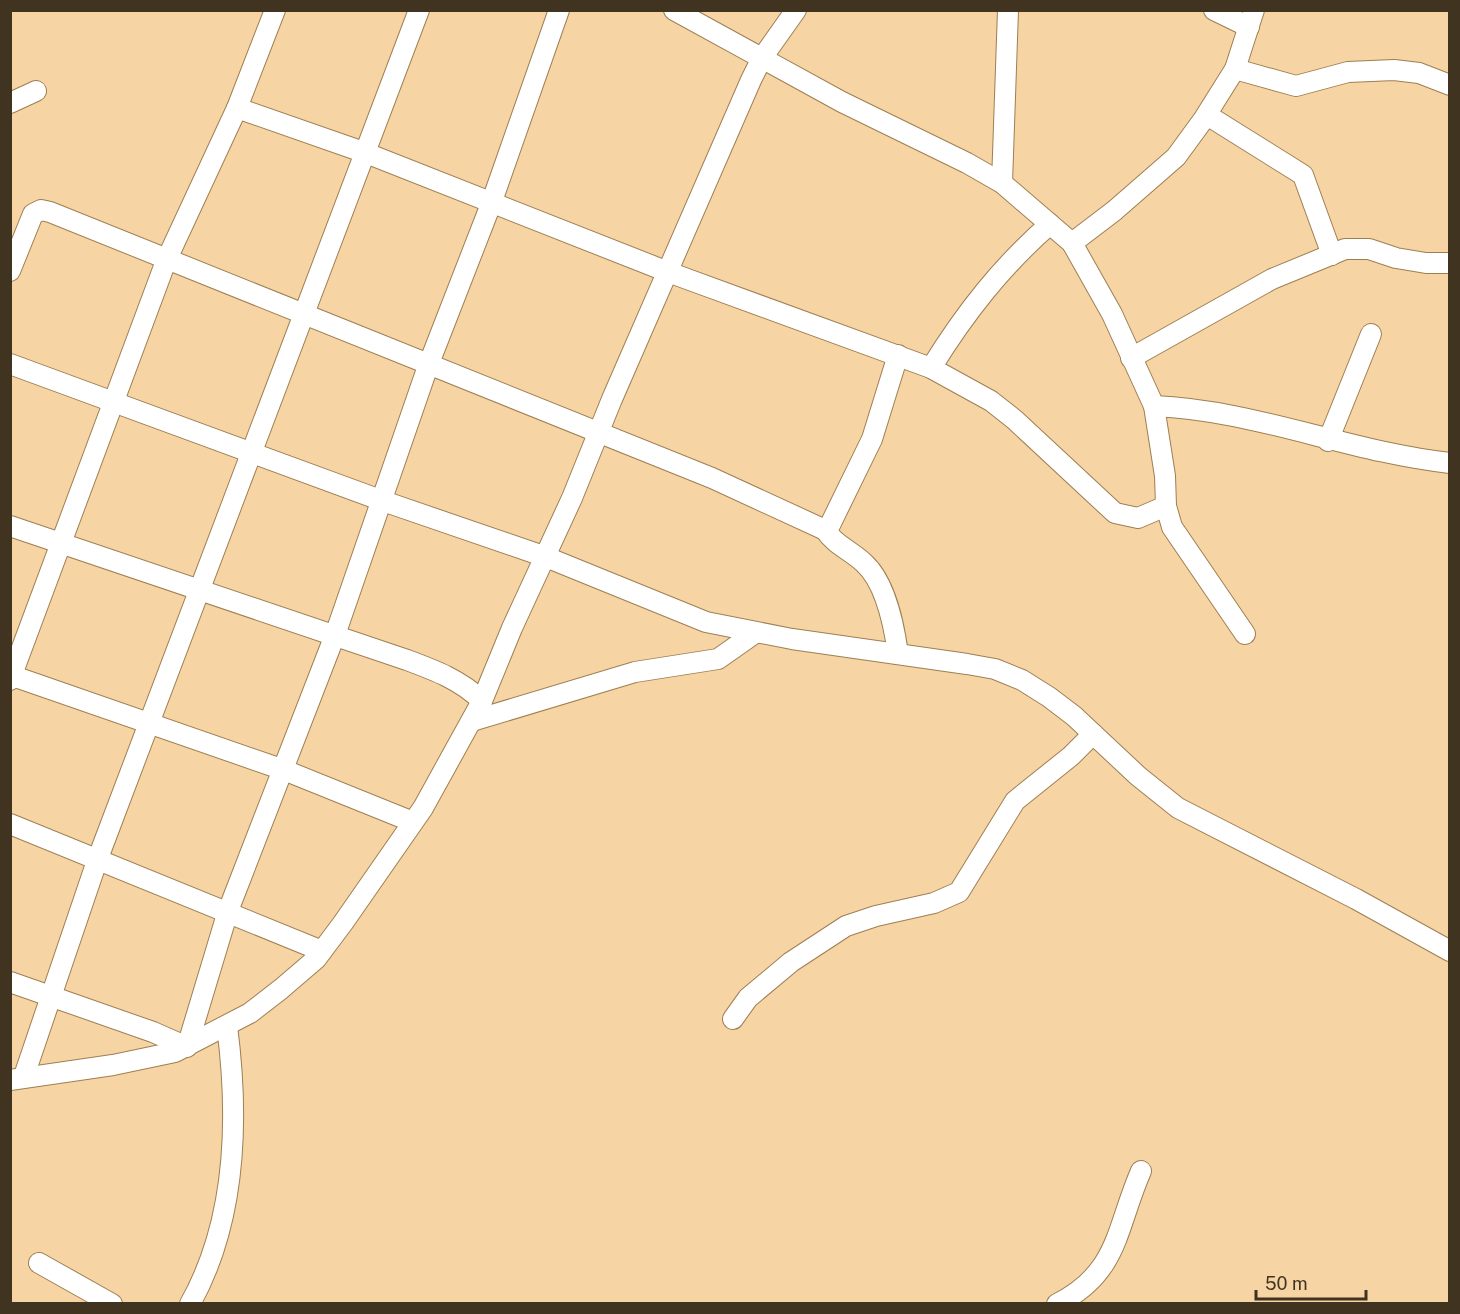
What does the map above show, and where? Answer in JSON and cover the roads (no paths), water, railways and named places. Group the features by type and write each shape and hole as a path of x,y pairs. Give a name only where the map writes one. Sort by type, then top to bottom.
{"street":[{"path":"275,10 237,108 166,261 11,677 284,770 413,822"},
{"path":"17,1078 53,997 98,858 419,10"},
{"path":"187,1047 228,911 335,634 428,366 491,204 559,10"},
{"path":"674,10 1002,183 1072,243 1112,314 1154,406 1165,476 1166,506 1172,527 1245,634"},
{"path":"17,1078 113,1065 175,1052 227,1026 281,989 322,951 413,822 472,721 546,557 762,58 796,10"},
{"path":"1002,183 1008,10"},
{"path":"1072,243 1114,212 1176,157 1207,115 1235,69 1252,19 1214,10"},
{"path":"1235,69 1296,86 1348,72 1394,70 1419,74 1449,86"},
{"path":"10,103 36,91"},
{"path":"237,108 366,153 668,272 931,368 991,401 1015,420 1114,513 1137,518 1166,506"},
{"path":"1207,115 1303,175 1332,255"},
{"path":"10,271 33,214 41,210 598,435 712,478 825,530 836,543 866,564 877,580 889,611 898,654"},
{"path":"931,368 950,338 1001,270 1050,224"},
{"path":"1131,358 1272,279 1345,249 1369,249 1396,258 1426,263 1449,263"},
{"path":"1329,441 1371,334"},
{"path":"825,530 830,525 864,459 898,355"},
{"path":"10,364 113,399 383,501 546,557 706,622 755,633 995,669 1022,680 1074,716 1161,796 1178,808 1356,899 1449,951"},
{"path":"1154,406 1190,408 1277,426 1329,441 1392,455 1449,463"},
{"path":"10,526 335,634 440,673 471,690 482,701"},
{"path":"472,721 635,672 718,659 755,633"},
{"path":"733,1019 748,998 791,962 846,926 876,916 934,903 959,892 1014,801 1071,756 1093,734"},
{"path":"10,824 322,951"},
{"path":"10,982 153,1032 187,1047"},
{"path":"190,1304 213,1257 225,1210 231,1166 233,1070 227,1026"},
{"path":"1057,1304 1085,1287 1108,1260 1127,1204 1141,1172"},
{"path":"39,1263 112,1304"}]}
